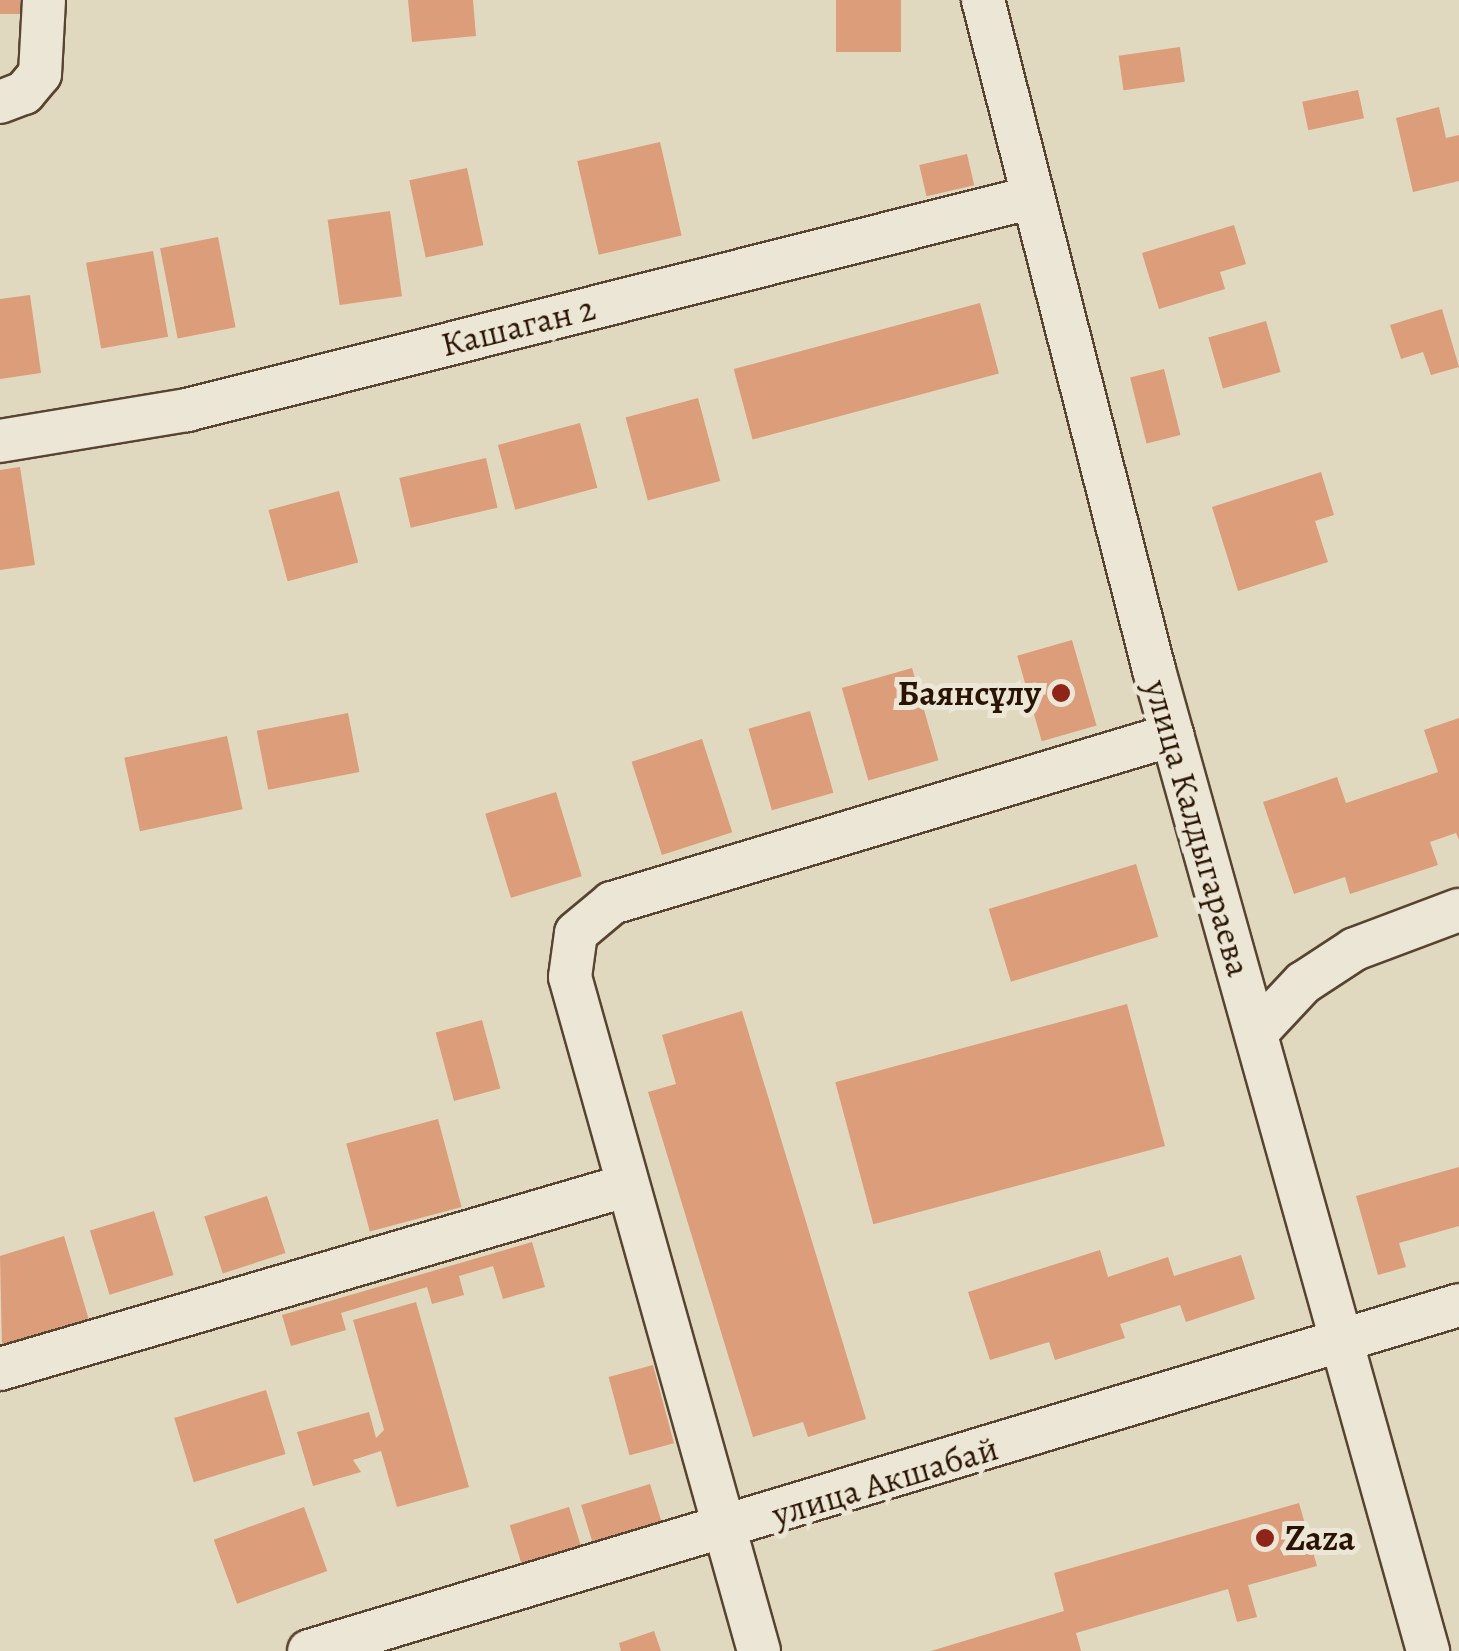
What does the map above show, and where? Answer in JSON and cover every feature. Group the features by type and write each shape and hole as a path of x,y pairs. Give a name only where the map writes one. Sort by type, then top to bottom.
{"street":[{"path":"0,102 24,93 40,74 44,0"},
{"name":"улица Калдыгараева","path":"984,0 1172,734 1428,1651"},
{"name":"Кашаган 2","path":"0,441 186,410 1034,197"},
{"path":"759,1651 625,1186 570,977 576,933 612,903 1172,734"},
{"path":"1256,1033 1303,983 1355,949 1459,910"},
{"path":"0,1369 625,1186"},
{"name":"улица Акшабай","path":"310,1651 725,1530 1459,1305"}],"building":[{"path":"0,0 25,0 25,14 0,14"},
{"path":"408,0 473,0 476,36 412,42"},
{"path":"836,0 901,0 901,52 836,52"},
{"path":"1180,47 1185,82 1123,90 1119,56"},
{"path":"1358,90 1364,118 1308,130 1302,102"},
{"path":"1439,107 1446,138 1459,135 1459,181 1413,192 1396,118"},
{"path":"660,142 682,236 599,255 577,161"},
{"path":"967,154 974,185 926,196 919,165"},
{"path":"467,168 483,245 426,258 409,180"},
{"path":"390,211 402,296 340,305 328,220"},
{"path":"1234,225 1246,264 1220,272 1225,289 1159,309 1142,253"},
{"path":"218,237 236,327 178,339 160,248"},
{"path":"153,251 168,337 101,348 86,263"},
{"path":"30,295 41,373 0,379 0,299"},
{"path":"980,303 999,374 753,440 734,369"},
{"path":"1442,309 1459,367 1431,375 1423,352 1401,359 1390,325"},
{"path":"1266,321 1281,372 1223,388 1208,338"},
{"path":"1164,369 1180,435 1146,443 1130,377"},
{"path":"698,398 720,481 648,500 626,417"},
{"path":"580,423 597,488 515,510 498,445"},
{"path":"486,458 497,508 411,528 399,478"},
{"path":"20,467 35,565 0,570 0,470"},
{"path":"1321,472 1334,515 1315,521 1328,562 1238,591 1212,507"},
{"path":"339,491 358,562 288,581 268,510"},
{"path":"1072,640 1097,726 1042,741 1017,656"},
{"path":"912,668 938,760 868,780 842,688"},
{"path":"810,711 833,793 772,810 748,729"},
{"path":"348,713 359,772 268,790 257,731"},
{"path":"1459,718 1459,840 1456,833 1430,842 1438,865 1350,894 1345,877 1294,894 1263,802 1337,777 1346,803 1438,772 1424,730"},
{"path":"227,736 243,809 140,831 124,758"},
{"path":"702,739 732,832 662,855 632,762"},
{"path":"556,792 582,876 511,898 485,814"},
{"path":"1136,864 1158,937 1011,982 989,909"},
{"path":"1127,1004 1165,1146 873,1224 835,1082"},
{"path":"742,1011 866,1419 808,1437 803,1422 753,1437 648,1092 676,1084 662,1035"},
{"path":"482,1020 500,1089 454,1101 436,1032"},
{"path":"438,1119 462,1207 370,1231 346,1144"},
{"path":"1459,1167 1459,1226 1399,1243 1406,1267 1378,1275 1356,1196"},
{"path":"267,1196 286,1253 223,1273 204,1216"},
{"path":"154,1211 174,1275 110,1295 90,1231"},
{"path":"64,1236 89,1320 2,1347 0,1256"},
{"path":"532,1242 545,1287 503,1299 493,1266 459,1276 464,1295 432,1304 427,1287 341,1313 346,1330 291,1346 282,1315"},
{"path":"1100,1250 1108,1277 1168,1257 1174,1276 1241,1255 1255,1299 1186,1322 1180,1305 1120,1324 1125,1338 1055,1360 1049,1342 990,1360 968,1292"},
{"path":"416,1302 469,1487 397,1507 381,1451 353,1460 361,1472 313,1486 297,1432 369,1412 376,1438 384,1430 353,1320"},
{"path":"653,1365 674,1443 630,1455 609,1377"},
{"path":"266,1390 286,1454 194,1482 174,1418"},
{"path":"650,1484 666,1537 597,1558 581,1505"},
{"path":"1299,1503 1317,1566 1248,1585 1257,1617 1237,1622 1228,1589 1076,1633 1081,1651 931,1651 1064,1611 1054,1573"},
{"path":"304,1507 327,1571 237,1604 214,1540"},
{"path":"569,1507 584,1556 525,1574 510,1525"},
{"path":"654,1631 661,1651 621,1651 619,1643"}],"place":[{"name":"Баянсұлу","path":"1061,693"},
{"name":"Zaza","path":"1265,1538"}]}
